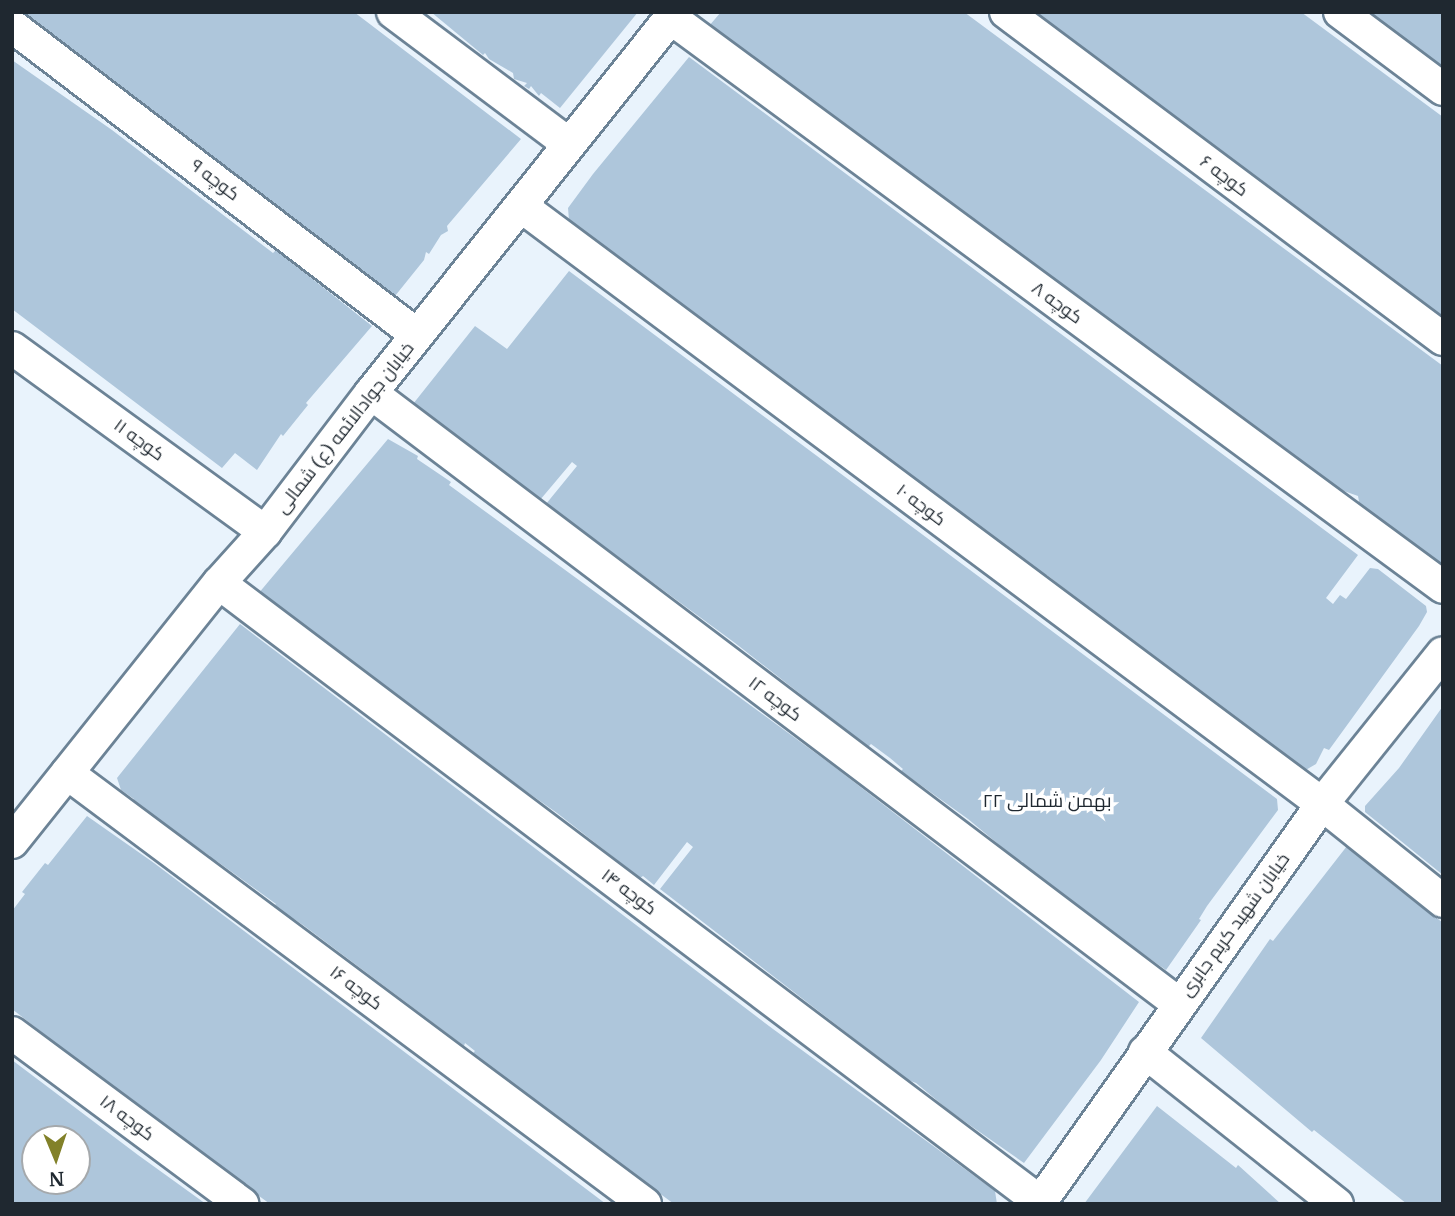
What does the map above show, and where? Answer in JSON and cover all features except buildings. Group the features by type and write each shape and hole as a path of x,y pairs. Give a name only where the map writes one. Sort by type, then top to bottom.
{"street":[{"path":"393,12 569,144"},
{"name":"کوچه ۶","path":"1006,12 1443,339"},
{"path":"1340,12 1443,89"},
{"name":"خیابان جوادالائمه (ع) شمالی","path":"12,842 219,583 265,532 371,393 673,15"},
{"name":"کوچه ۸","path":"673,15 1443,587"},
{"name":"کوچه ۹","path":"12,26 417,335"},
{"name":"کوچه ۱۰","path":"521,206 1322,804 1443,901"},
{"name":"کوچه ۱۱","path":"12,348 265,532"},
{"name":"کوچه ۱۲","path":"371,393 1178,1004"},
{"name":"کوچه ۱۴","path":"219,583 1039,1203"},
{"name":"خیابان شهید کریم جابری","path":"1039,1203 1322,804 1443,653"},
{"name":"کوچه ۱۶","path":"67,773 645,1204"},
{"name":"کوچه ۱۸","path":"12,1033 242,1204"},
{"path":"1145,1052 1337,1204"}],"district":[{"name":"۲۲ بهمن شمالی","path":"1047,801"}]}
